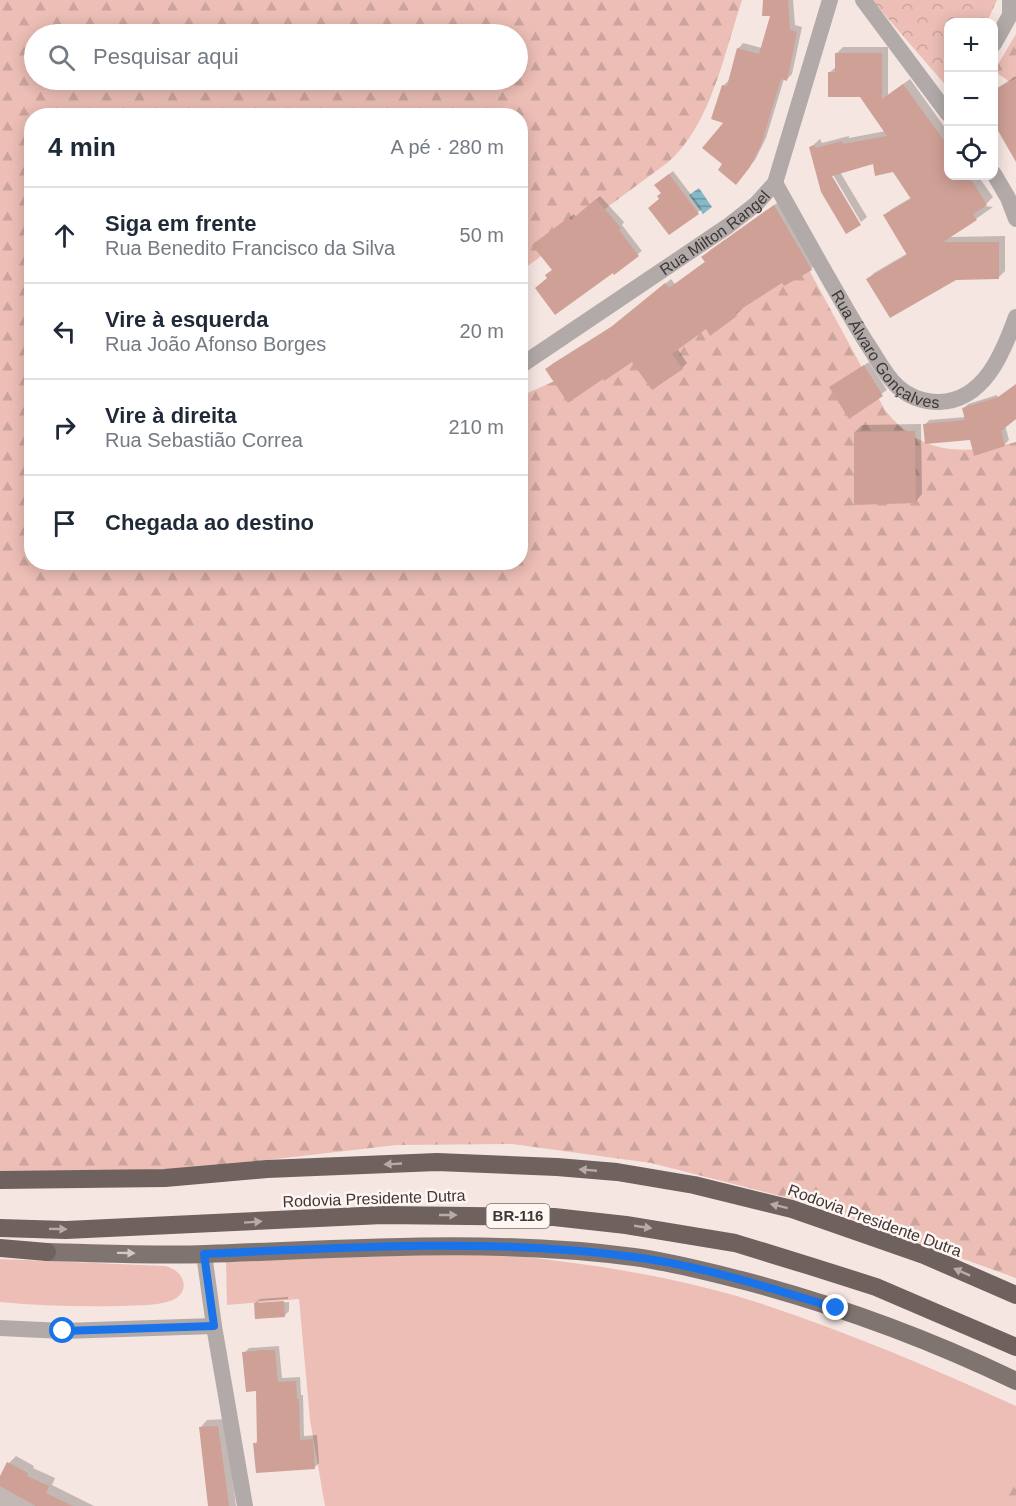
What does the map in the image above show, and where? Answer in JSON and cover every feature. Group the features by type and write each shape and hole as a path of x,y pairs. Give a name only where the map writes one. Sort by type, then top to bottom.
{"highway":[{"name":"Rodovia Presidente Dutra","path":"0,1180 165,1178 267,1169 436,1162 617,1172 694,1185 792,1209 924,1255 1016,1295"},
{"name":"Rodovia Presidente Dutra","path":"0,1228 66,1230 405,1215 554,1217 626,1225 735,1243 810,1266 876,1287 1016,1347"},
{"path":"0,1248 46,1252"}],"main road":[{"path":"46,1252 204,1254 415,1246 504,1247 634,1257 704,1271 836,1308 885,1325 1016,1381"}],"street":[{"name":"Rua Milton Rangel","path":"528,361 728,226 756,204 775,183 830,0"},
{"path":"863,0 944,109"},
{"path":"998,35 1010,15 1010,0"},
{"path":"997,180 1008,198 1016,219"},
{"name":"Rua Álvaro Gonçalves","path":"775,183 857,328 887,375 914,398 945,402 956,400 980,386 1000,355 1016,317"},
{"path":"204,1254 245,1506"},
{"path":"0,1328 63,1331 214,1326"}],"green space":[{"path":"0,0 742,0 714,88 694,130 682,148 667,163 528,266 528,108 24,108 24,570 528,570 528,393 808,268 885,410 899,425 913,436 944,448 979,449 1016,442 1016,1278 808,1203 651,1163 512,1144 397,1145 188,1169 0,1172"},
{"path":"872,0 997,0 989,18 944,18 944,83"},
{"path":"1016,34 1016,86 998,74 998,64"},
{"path":"498,1254 627,1271 690,1284 753,1301 886,1350 1016,1406 1016,1506 325,1506 310,1420 299,1299 227,1305 226,1258"},
{"path":"0,1259 165,1266 178,1273 184,1284 180,1295 175,1299 150,1305 76,1306 0,1302"},
{"path":"1016,1480 1016,1506 1009,1506 1004,1496 1005,1488"}],"water":[{"path":"699,188 712,207 703,214 689,195"}],"building":[{"path":"763,0 788,0 790,30 797,32 787,81 781,79 761,145 750,167 736,185 718,170 722,164 702,148 723,123 711,119 722,85 727,86 737,48 759,54 770,16 762,16"},
{"path":"835,53 882,53 882,99 903,84 944,140 944,180 971,180 987,205 973,214 977,220 943,242 999,242 999,279 956,280 890,318 866,279 907,255 883,215 911,199 893,172 875,176 873,164 832,176 861,225 846,234 821,192 809,147 814,145 816,148 842,141 843,144 887,136 860,97 828,97 828,72 835,72"},
{"path":"1016,78 1016,162 998,131 998,88"},
{"path":"669,174 699,214 669,235 648,208 659,199 657,196 661,193 654,185"},
{"path":"596,199 621,228 619,230 639,256 555,315 535,288 547,278 545,275 552,270 532,245 569,217 571,220"},
{"path":"774,205 812,270 784,286 782,283 735,313 737,316 710,336 706,329 672,354 683,369 652,390 632,362 568,403 545,369 611,327 665,283 669,288 705,262 701,257"},
{"path":"864,365 883,396 849,419 829,387"},
{"path":"1016,384 1016,419 1001,431 1005,446 974,456 970,440 925,444 923,424 965,420 962,408 998,397"},
{"path":"915,431 916,503 854,505 854,432"},
{"path":"284,1301 285,1317 255,1319 254,1303"},
{"path":"275,1350 278,1382 296,1381 300,1440 313,1439 315,1469 256,1473 253,1443 257,1443 256,1391 246,1392 242,1352"},
{"path":"218,1426 229,1506 208,1506 199,1427"},
{"path":"7,1462 28,1473 27,1476 49,1486 46,1493 73,1506 36,1506 0,1486 0,1476"}],"route":[{"path":"63,1331 214,1326 204,1254 404,1246 504,1247 634,1257 704,1271 836,1308"}]}
